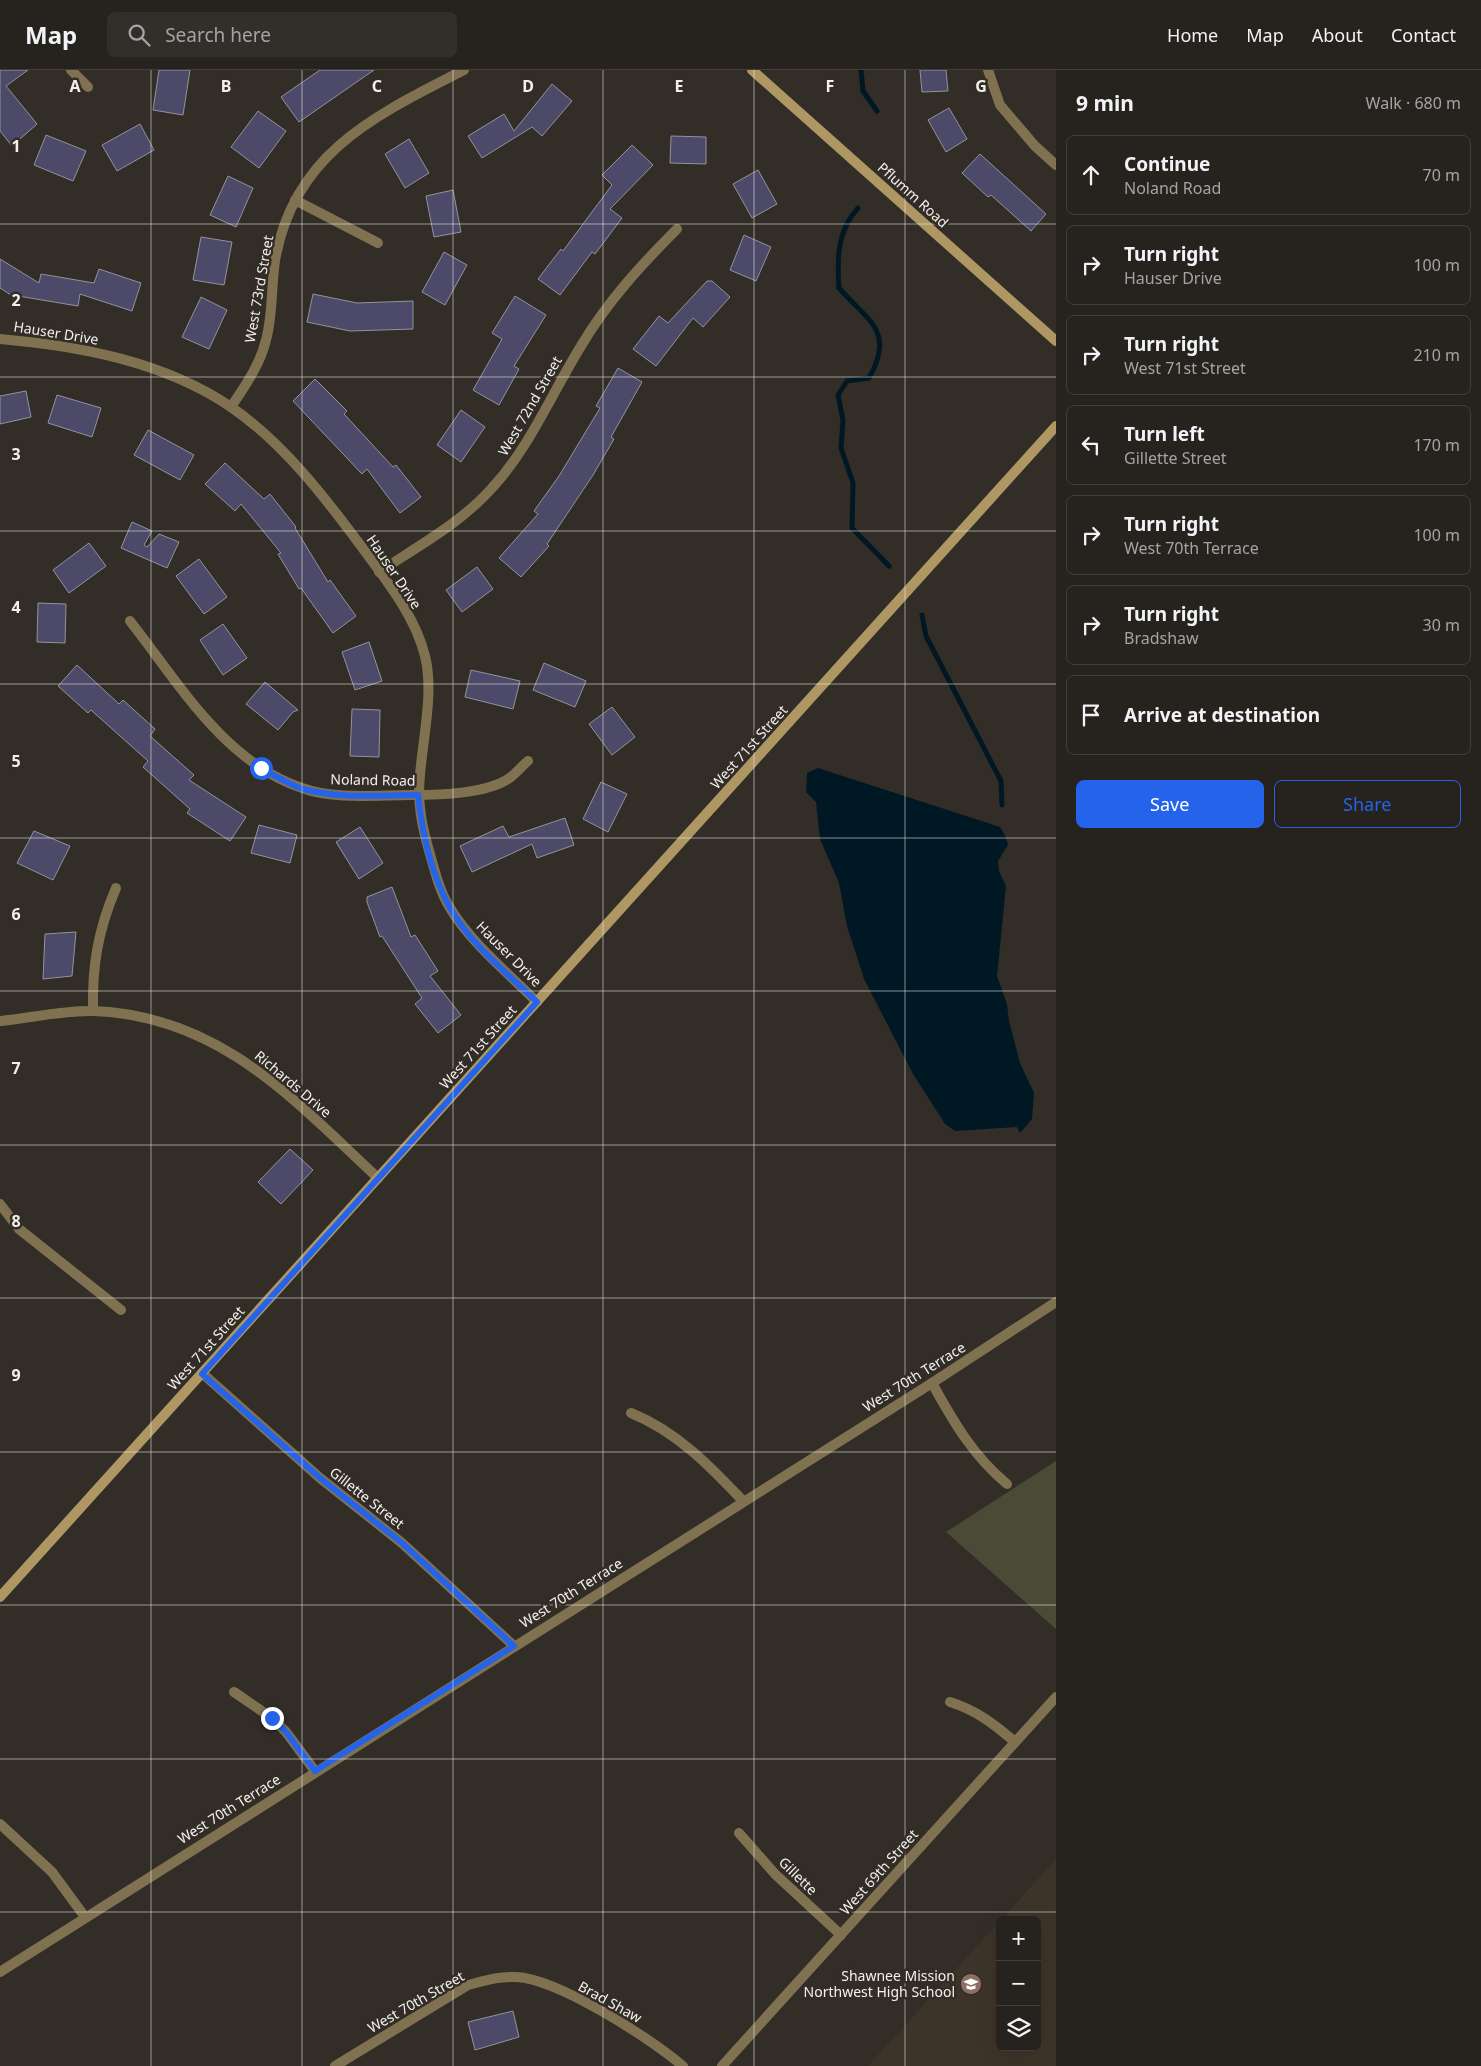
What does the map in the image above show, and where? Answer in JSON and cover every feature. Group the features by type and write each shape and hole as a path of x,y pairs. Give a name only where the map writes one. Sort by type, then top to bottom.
{"street":[{"path":"71,70 88,87"},
{"name":"West 73rd Street","path":"231,407 250,380 266,341 276,258 287,216 295,200 318,166 356,130 384,111 464,70"},
{"name":"Pflumm Road","path":"752,70 1056,341"},
{"path":"988,70 1000,105 1035,146 1056,165"},
{"path":"295,200 378,243"},
{"name":"West 72nd Street","path":"380,572 469,511 491,490 509,469 600,316 640,266 677,229"},
{"name":"Hauser Drive","path":"0,339 88,350 160,371 231,407 269,439 307,478 380,572 417,632 428,672 428,697 418,795 421,824 448,906 464,929 537,1002"},
{"name":"West 71st Street","path":"0,1597 1056,426"},
{"name":"Noland Road","path":"130,621 197,708 224,738 261,768 302,788 347,795 418,795 480,790 510,778 528,761"},
{"path":"93,1011 92,982 102,920 116,888"},
{"name":"Richards Drive","path":"0,1021 93,1011 158,1020 210,1041 238,1056 268,1078 378,1178"},
{"path":"0,1204 20,1230 121,1310"},
{"name":"West 70th Terrace","path":"0,1972 315,1771 932,1383 1056,1302"},
{"name":"Gillette Street","path":"202,1374 320,1478 402,1543 514,1646"},
{"path":"932,1383 972,1450 987,1467 1007,1484"},
{"path":"631,1414 651,1422 690,1449 743,1501"},
{"path":"234,1692 272,1718 286,1732 315,1771"},
{"name":"West 69th Street","path":"722,2066 1056,1697"},
{"path":"950,1702 968,1707 984,1716 1015,1742"},
{"path":"0,1824 52,1872 85,1917"},
{"name":"Gillette","path":"739,1833 775,1874 841,1935"},
{"name":"West 70th Street","path":"334,2066 468,1985 492,1978 517,1977"},
{"name":"Brad Shaw","path":"517,1977 554,1986 654,2043 683,2066"}],"shaded area":[{"name":"Shawnee Mission Northwest High School","path":"1056,1859 1056,2066 868,2066 996,1925 996,2051 1041,2051 1041,1916 1005,1916"}],"green space":[{"path":"1056,1461 1056,1629 946,1532"}],"water":[{"path":"818,768 1000,827 1005,835 1008,845 998,861 999,871 1006,886 997,976 1007,1004 1009,1021 1020,1063 1034,1093 1032,1119 1020,1133 1017,1127 955,1131 945,1124 913,1074 864,979 847,926 839,883 820,839 816,802 806,792 807,773"}],"building":[{"path":"0,70 28,70 6,86 37,124 12,146 0,131"},
{"path":"159,70 190,70 183,115 153,110"},
{"path":"320,70 374,70 299,122 281,97"},
{"path":"920,70 946,70 948,91 922,92"},
{"path":"552,84 572,101 542,136 532,127 482,158 468,136 504,114 514,131"},
{"path":"949,108 967,139 946,152 928,120"},
{"path":"258,111 286,131 259,168 231,147"},
{"path":"140,124 154,150 117,171 102,145"},
{"path":"46,135 86,151 73,181 34,165"},
{"path":"671,136 706,137 706,164 670,163"},
{"path":"409,139 429,173 405,188 385,154"},
{"path":"632,145 653,165 610,209 622,218 595,254 592,252 560,295 538,279 561,249 563,251 612,185 602,175"},
{"path":"980,154 1046,214 1031,231 991,195 988,197 962,173"},
{"path":"758,170 777,204 752,218 733,184"},
{"path":"228,176 253,188 236,227 210,215"},
{"path":"453,190 461,232 434,237 426,196"},
{"path":"744,235 771,247 756,281 730,270"},
{"path":"201,237 232,242 224,285 193,280"},
{"path":"444,252 467,265 445,305 422,292"},
{"path":"0,259 39,283 41,274 94,283 99,269 141,283 132,311 80,294 78,306 18,296 17,299 0,288"},
{"path":"707,281 712,281 730,297 703,327 693,318 656,366 633,349 659,316 668,323"},
{"path":"313,294 357,303 413,301 413,329 350,331 307,322"},
{"path":"515,296 546,315 514,366 519,369 499,405 473,390 502,339 492,333"},
{"path":"201,297 227,310 209,349 182,337"},
{"path":"618,368 642,382 611,437 614,439 593,475 547,544 549,546 521,577 499,558 538,514 534,511 559,476 600,408 596,406"},
{"path":"315,379 347,411 344,414 393,467 396,465 421,497 400,513 367,469 362,474 293,401"},
{"path":"26,391 31,417 0,424 0,396"},
{"path":"57,395 101,408 92,437 48,423"},
{"path":"461,410 485,427 461,462 437,445"},
{"path":"148,430 194,455 180,480 134,455"},
{"path":"225,463 264,499 270,494 296,527 328,582 330,580 356,616 333,633 301,588 299,589 278,554 281,553 241,504 235,511 205,484"},
{"path":"132,522 152,531 144,545 147,547 159,534 179,542 167,568 121,548"},
{"path":"89,543 106,566 69,593 53,570"},
{"path":"199,559 227,597 204,614 176,576"},
{"path":"477,567 493,589 462,612 446,590"},
{"path":"38,603 66,604 65,643 37,642"},
{"path":"223,624 247,658 223,675 200,640"},
{"path":"369,642 382,681 355,690 342,652"},
{"path":"544,663 586,681 575,707 533,690"},
{"path":"77,665 119,704 123,700 155,729 150,736 194,775 189,780 246,817 230,841 187,813 190,809 143,767 148,761 91,710 88,713 58,686"},
{"path":"471,670 520,681 513,709 465,697"},
{"path":"265,682 298,710 293,712 278,730 246,704"},
{"path":"612,707 635,737 612,755 589,724"},
{"path":"352,709 380,710 379,757 350,756"},
{"path":"601,782 627,794 608,832 583,819"},
{"path":"565,818 574,845 537,858 532,844 472,872 460,846 503,826 509,837"},
{"path":"259,825 297,835 290,863 251,853"},
{"path":"360,827 383,863 359,879 336,842"},
{"path":"34,831 70,846 53,880 17,863"},
{"path":"392,887 411,937 415,935 438,971 430,976 461,1015 438,1033 415,1004 422,998 382,936 380,937 367,902 367,897"},
{"path":"76,932 72,976 43,979 45,934"},
{"path":"290,1149 313,1170 281,1204 258,1182"},
{"path":"513,2011 519,2037 475,2050 468,2022"}],"waterway":[{"path":"861,70 863,91 877,111"},
{"path":"858,208 851,217 842,236 838,266 839,288 875,327 879,337 880,349 877,362 869,378 847,381 838,395 843,420 841,448 853,483 852,528 889,566"},
{"path":"922,615 926,636 1001,781 1002,805"}],"place":[{"name":"Shawnee Mission Northwest High School","path":"971,1984"}],"route":[{"path":"261,768 302,788 321,792 347,795 418,795 421,824 436,875 448,906 464,929 537,1002 202,1374 320,1478 402,1543 514,1646 315,1771 286,1732 272,1718"}]}
